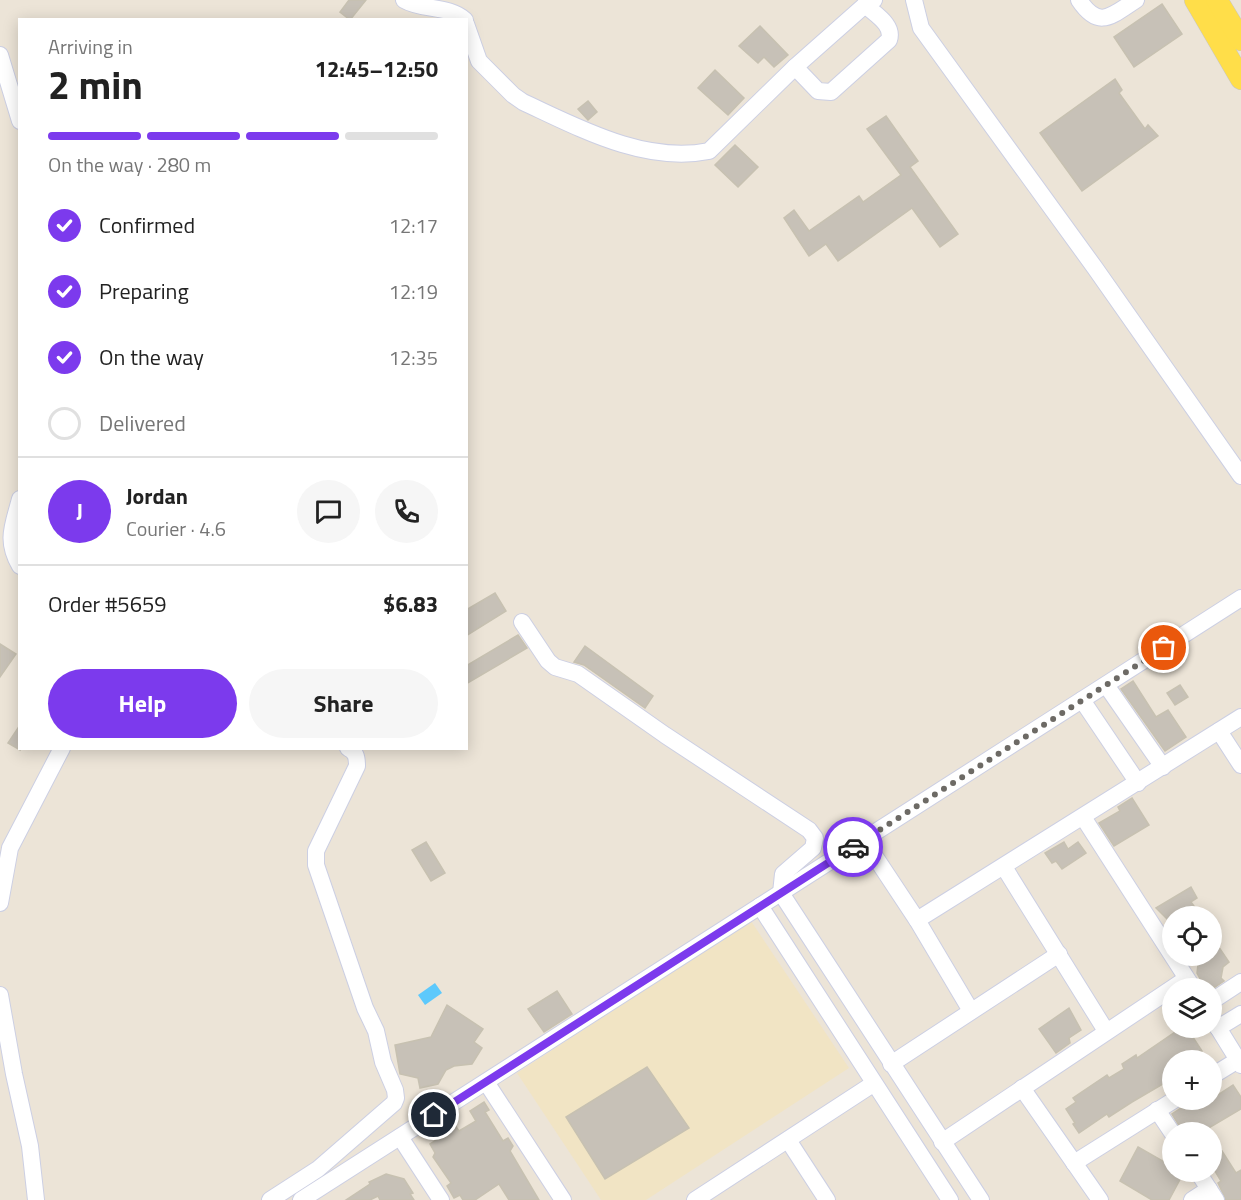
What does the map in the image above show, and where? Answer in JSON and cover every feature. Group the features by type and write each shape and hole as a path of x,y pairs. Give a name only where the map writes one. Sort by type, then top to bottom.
{"main road":[{"path":"1196,0 1238,67"},
{"path":"1217,0 1241,40"}],"street":[{"path":"404,0 425,8 451,11 461,18"},
{"path":"914,0 918,20 926,36 1095,268 1241,476"},
{"path":"1079,0 1089,15 1099,18 1111,16 1136,0"},
{"path":"468,28 479,61 523,102 602,138 673,155 709,151 795,67 869,2 889,27 891,33 889,40 831,92 818,92 795,67"},
{"path":"0,55 18,114"},
{"path":"18,507 10,540 18,563"},
{"path":"301,1200 1241,598"},
{"path":"522,622 548,661 555,667 578,674 665,735 809,830 815,838 813,848 783,874 781,893 981,1200"},
{"path":"1106,685 1163,767"},
{"path":"1082,700 1138,783"},
{"path":"917,920 1241,717"},
{"path":"1219,731 1241,765"},
{"path":"0,903 10,848 61,750"},
{"path":"270,1200 318,1169 394,1103 396,1098 383,1062 376,1031 365,1008 316,865 316,851 357,766 357,756 351,750"},
{"path":"1083,817 1186,978"},
{"path":"864,840 917,920 971,1011"},
{"path":"1004,867 1106,1031"},
{"path":"760,906 950,1200"},
{"path":"891,1064 1059,954"},
{"path":"1222,994 1241,982"},
{"path":"0,995 30,1146 36,1200"},
{"path":"942,1142 1106,1031 1162,1000"},
{"path":"1222,1021 1241,1014"},
{"path":"1222,1034 1239,1062 1222,1071"},
{"path":"486,1082 563,1200"},
{"path":"695,1200 873,1084"},
{"path":"1022,1088 1100,1200"},
{"path":"1074,1163 1162,1107"},
{"path":"1157,1110 1165,1122"},
{"path":"400,1137 441,1200"},
{"path":"788,1140 827,1200"},
{"path":"1192,1200 1212,1195 1204,1182"}],"shaded area":[{"path":"751,921 849,1068 646,1200 601,1200 517,1073"}],"water":[{"path":"435,983 442,993 425,1005 418,995"}],"building":[{"path":"349,0 366,0 352,18 348,18 340,12"},
{"path":"1162,4 1182,34 1134,67 1114,37"},
{"path":"760,26 788,55 774,67 764,57 758,63 739,46"},
{"path":"715,70 744,98 728,115 698,88"},
{"path":"1115,79 1122,90 1119,93 1145,129 1148,125 1158,136 1082,191 1040,133"},
{"path":"588,101 597,112 588,120 578,109"},
{"path":"886,116 918,161 910,167 958,234 940,247 912,208 838,261 826,244 809,256 784,218 794,210 809,231 859,196 863,202 901,175 867,129"},
{"path":"735,145 758,167 738,187 715,165"},
{"path":"495,593 506,611 468,635 468,609"},
{"path":"518,635 527,648 468,683 468,665"},
{"path":"0,644 16,654 0,677"},
{"path":"585,646 653,696 645,708 584,665 574,662"},
{"path":"1133,681 1156,717 1168,710 1186,737 1165,751 1121,689"},
{"path":"1180,685 1188,697 1175,705 1167,693"},
{"path":"18,728 18,749 8,743"},
{"path":"1132,798 1149,825 1114,846 1099,823 1120,811 1118,807"},
{"path":"426,842 445,873 431,881 412,850"},
{"path":"1064,842 1068,849 1078,842 1086,853 1062,869 1056,861 1052,863 1045,853"},
{"path":"1191,887 1197,898 1191,902 1194,906 1162,906 1162,914 1156,908"},
{"path":"1222,952 1229,962 1223,967 1221,978 1200,978 1197,973 1198,966 1222,966"},
{"path":"557,991 572,1014 544,1032 528,1009"},
{"path":"447,1005 483,1029 474,1042 482,1048 472,1064 454,1066 446,1070 438,1084 420,1088 418,1078 400,1074 395,1045 431,1037"},
{"path":"1069,1008 1081,1030 1069,1038 1070,1043 1056,1053 1039,1029"},
{"path":"1166,1038 1194,1038 1201,1050 1162,1050 1162,1084 1109,1117 1107,1114 1079,1133 1066,1109 1076,1102 1073,1098 1107,1075 1109,1078 1124,1069 1122,1064 1136,1055 1137,1058"},
{"path":"647,1067 689,1128 605,1179 566,1117"},
{"path":"1233,1085 1241,1097 1241,1109 1219,1122 1177,1122 1172,1114 1178,1110 1222,1110 1222,1092"},
{"path":"484,1102 489,1110 485,1112 503,1141 508,1138 513,1146 510,1151 539,1200 509,1200 499,1184 475,1200 463,1200 460,1195 454,1198 447,1186 451,1183 433,1157 435,1153 430,1144 447,1133 444,1130 454,1124 459,1131 476,1121 470,1111"},
{"path":"1138,1147 1162,1161 1162,1182 1179,1182 1169,1200 1152,1200 1120,1181"},
{"path":"1222,1151 1236,1173 1241,1170 1241,1200 1226,1200 1218,1183 1222,1182"},
{"path":"386,1174 404,1179 413,1193 410,1194 414,1200 380,1200 378,1196 370,1200 346,1200 370,1184 369,1182"}],"way so far":[{"path":"853,847 1164,648"}],"route":[{"path":"434,1115 853,847"}]}
